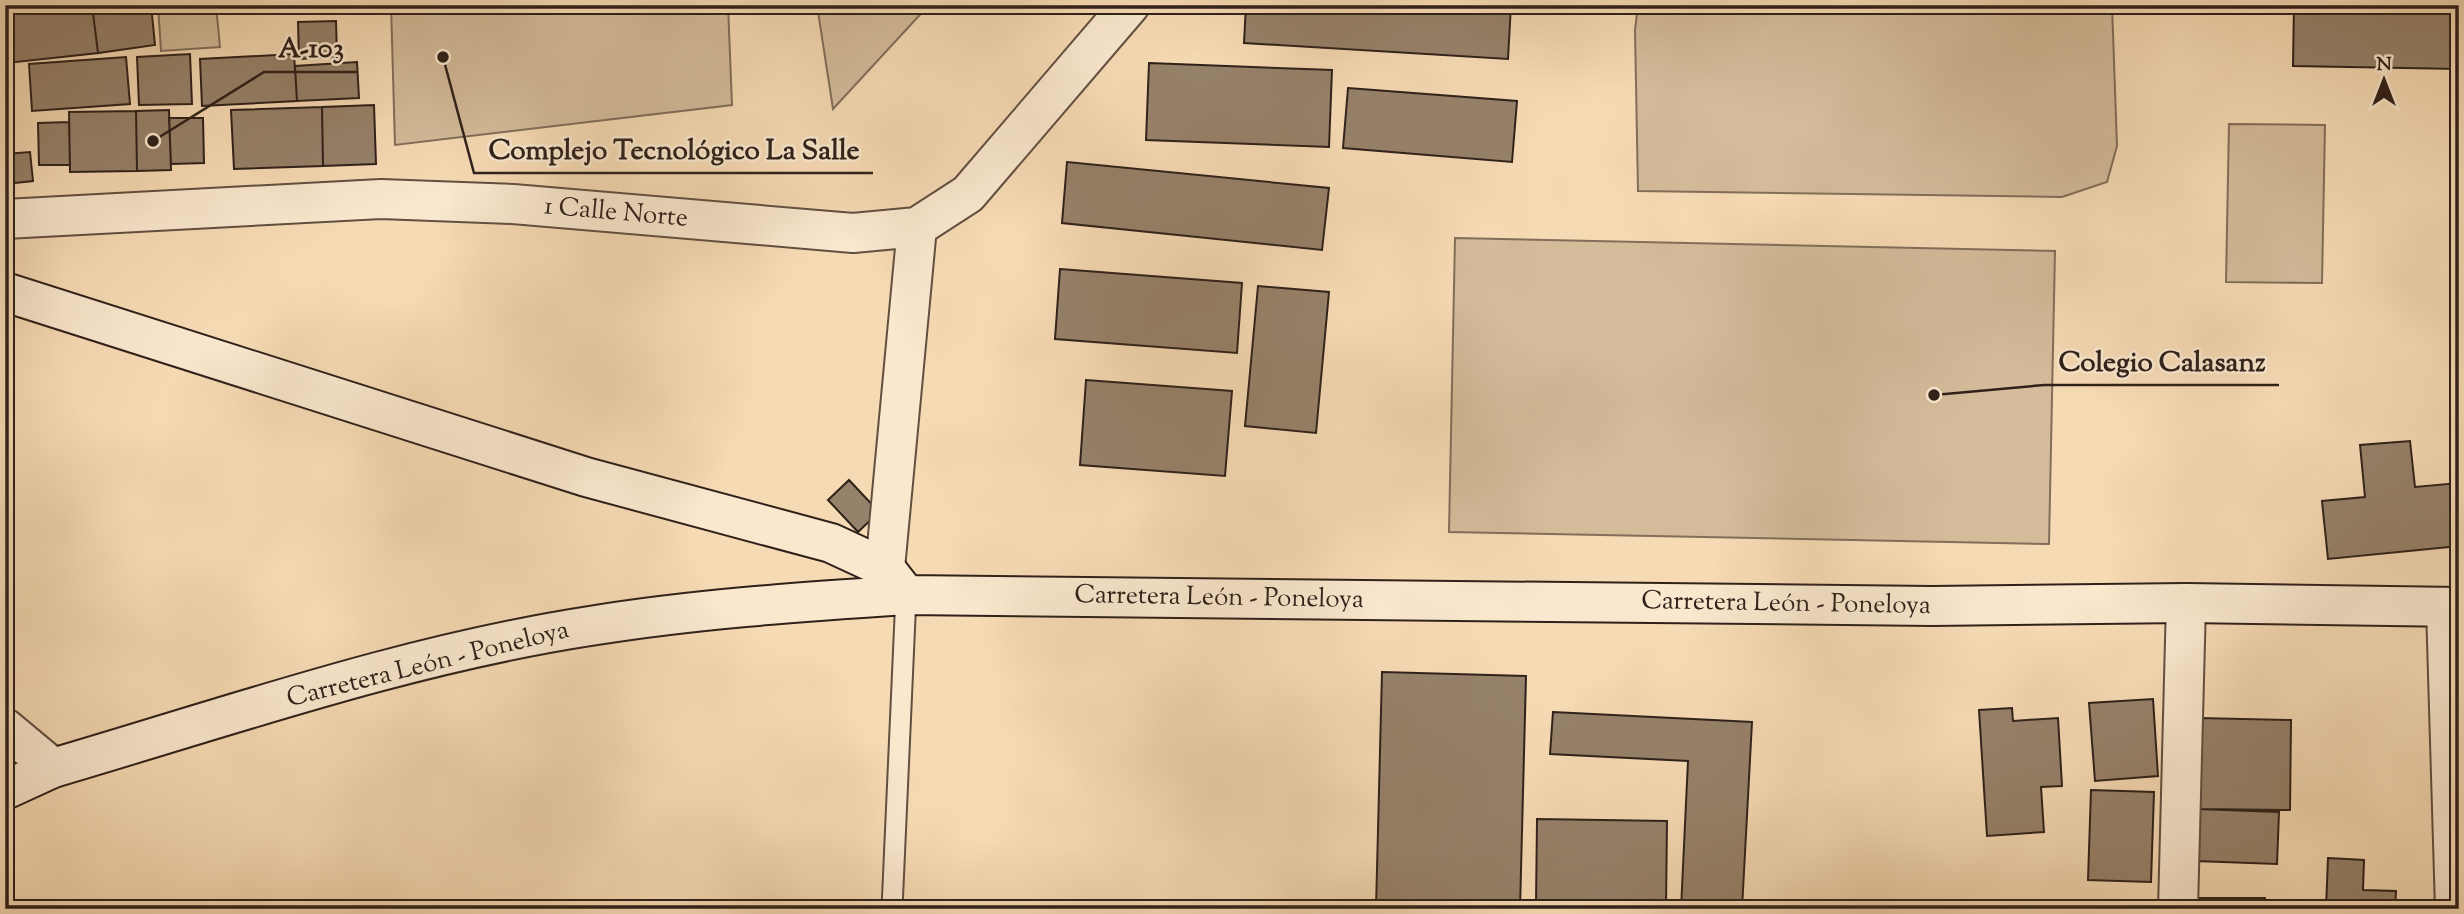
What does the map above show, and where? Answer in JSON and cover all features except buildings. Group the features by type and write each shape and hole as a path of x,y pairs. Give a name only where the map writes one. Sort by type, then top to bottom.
{"street":[{"name":"1 Calle Norte","path":"5,219 381,199 513,204 853,233 917,227 968,194 1130,5"},
{"path":"5,292 586,477 831,543 896,581 917,227"},
{"name":"Carretera León - Poneloya","path":"5,790 53,768 427,660 577,628 772,604 896,581 1932,606 2186,603 2452,607"},
{"path":"2178,909 2186,603"},
{"path":"2452,607 2455,909"},
{"path":"5,728 53,768"}],"lane":[{"path":"891,909 896,581"}],"shaded area":[{"path":"158,5 216,5 220,47 161,51"},
{"path":"391,5 728,5 732,105 395,145"},
{"path":"817,5 929,5 833,109"},
{"path":"1638,5 2112,5 2117,146 2107,182 2062,197 1638,191 1635,30"},
{"path":"2229,124 2325,125 2322,283 2226,282"},
{"path":"1455,238 2055,251 2049,544 1449,532"}],"place":[{"name":"Complejo Tecnológico La Salle","path":"443,57"},
{"name":"A-103","path":"153,141"},
{"name":"Colegio Calasanz","path":"1934,395"}]}
